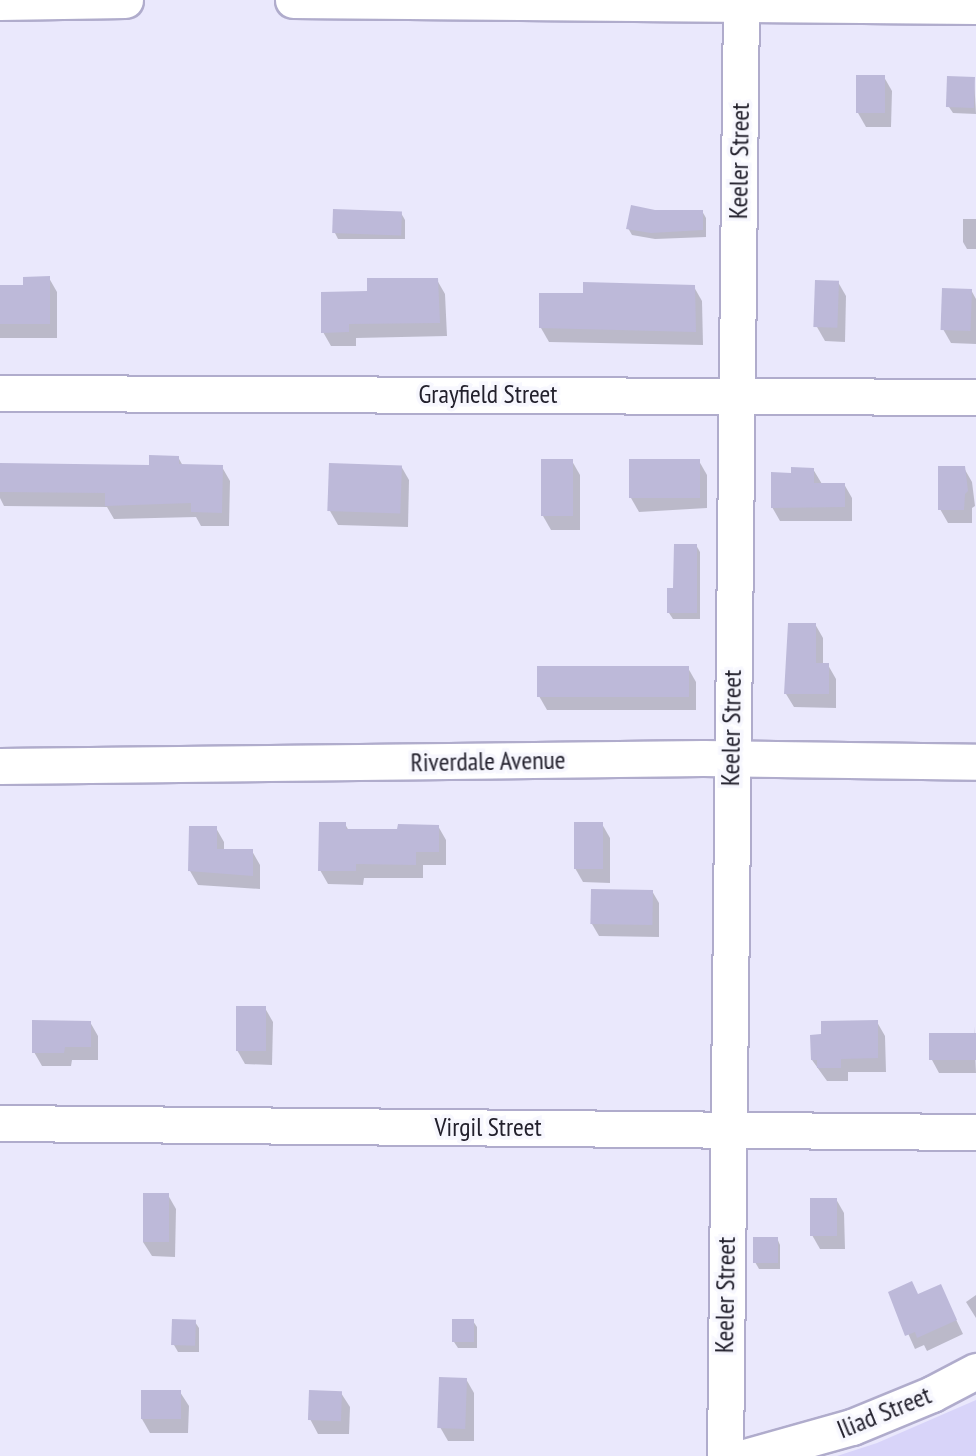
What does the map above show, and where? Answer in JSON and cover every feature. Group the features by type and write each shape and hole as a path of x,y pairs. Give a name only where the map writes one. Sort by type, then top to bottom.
{"street":[{"path":"0,2 125,0"},
{"path":"293,0 976,6"},
{"name":"Keeler Street","path":"725,1456 734,395 741,2"},
{"name":"Grayfield Street","path":"0,394 976,397"},
{"name":"Riverdale Avenue","path":"0,766 976,762"},
{"name":"Virgil Street","path":"0,1123 976,1132"},
{"name":"Iliad Street","path":"748,1456 852,1427 932,1394 976,1371"}],"shaded area":[{"path":"976,1400 976,1456 837,1456 877,1443"}],"building":[{"path":"856,75 885,75 885,113 856,113"},
{"path":"947,76 975,77 974,108 946,107"},
{"path":"631,205 655,210 703,210 703,230 651,233 626,229"},
{"path":"333,209 402,211 401,235 332,233"},
{"path":"50,276 50,324 0,324 0,285 23,285 23,277"},
{"path":"367,278 438,278 440,323 349,324 349,332 321,333 321,292 367,291"},
{"path":"815,280 839,281 837,328 813,327"},
{"path":"583,282 695,285 696,332 539,328 539,293 583,293"},
{"path":"942,288 972,289 971,331 941,330"},
{"path":"149,455 179,456 179,464 223,465 222,513 191,512 191,503 105,506 105,493 0,492 0,463 149,465"},
{"path":"541,459 573,459 573,516 541,516"},
{"path":"629,459 700,459 700,498 629,498"},
{"path":"329,463 402,466 400,514 327,511"},
{"path":"938,466 965,466 968,491 965,494 964,510 938,510"},
{"path":"791,467 814,468 814,483 845,483 845,507 771,508 771,472 791,473"},
{"path":"674,544 697,544 697,613 667,613 667,588 673,588"},
{"path":"788,623 816,623 816,663 829,663 829,694 784,694"},
{"path":"537,666 689,666 689,697 537,697"},
{"path":"319,822 346,822 346,829 397,829 398,824 439,825 439,852 416,852 416,865 356,864 356,871 318,871"},
{"path":"574,822 603,822 603,869 574,869"},
{"path":"189,826 217,826 217,849 253,849 253,876 188,871"},
{"path":"591,889 653,890 652,925 590,924"},
{"path":"236,1006 266,1006 266,1051 236,1051"},
{"path":"32,1020 91,1021 91,1047 65,1047 64,1053 32,1053"},
{"path":"878,1020 878,1058 841,1059 841,1068 817,1068 817,1060 811,1060 810,1035 821,1034 821,1021"},
{"path":"929,1033 976,1033 976,1060 929,1060"},
{"path":"143,1193 169,1193 169,1242 143,1242"},
{"path":"810,1198 837,1198 837,1236 810,1236"},
{"path":"753,1237 778,1237 778,1263 753,1263"},
{"path":"912,1281 918,1294 941,1284 957,1320 917,1338 915,1332 905,1336 888,1292"},
{"path":"172,1319 196,1320 195,1346 171,1345"},
{"path":"452,1319 474,1319 474,1342 452,1342"},
{"path":"439,1377 467,1378 465,1429 437,1428"},
{"path":"141,1390 181,1390 181,1419 141,1419"},
{"path":"309,1390 342,1391 341,1421 308,1420"}]}
